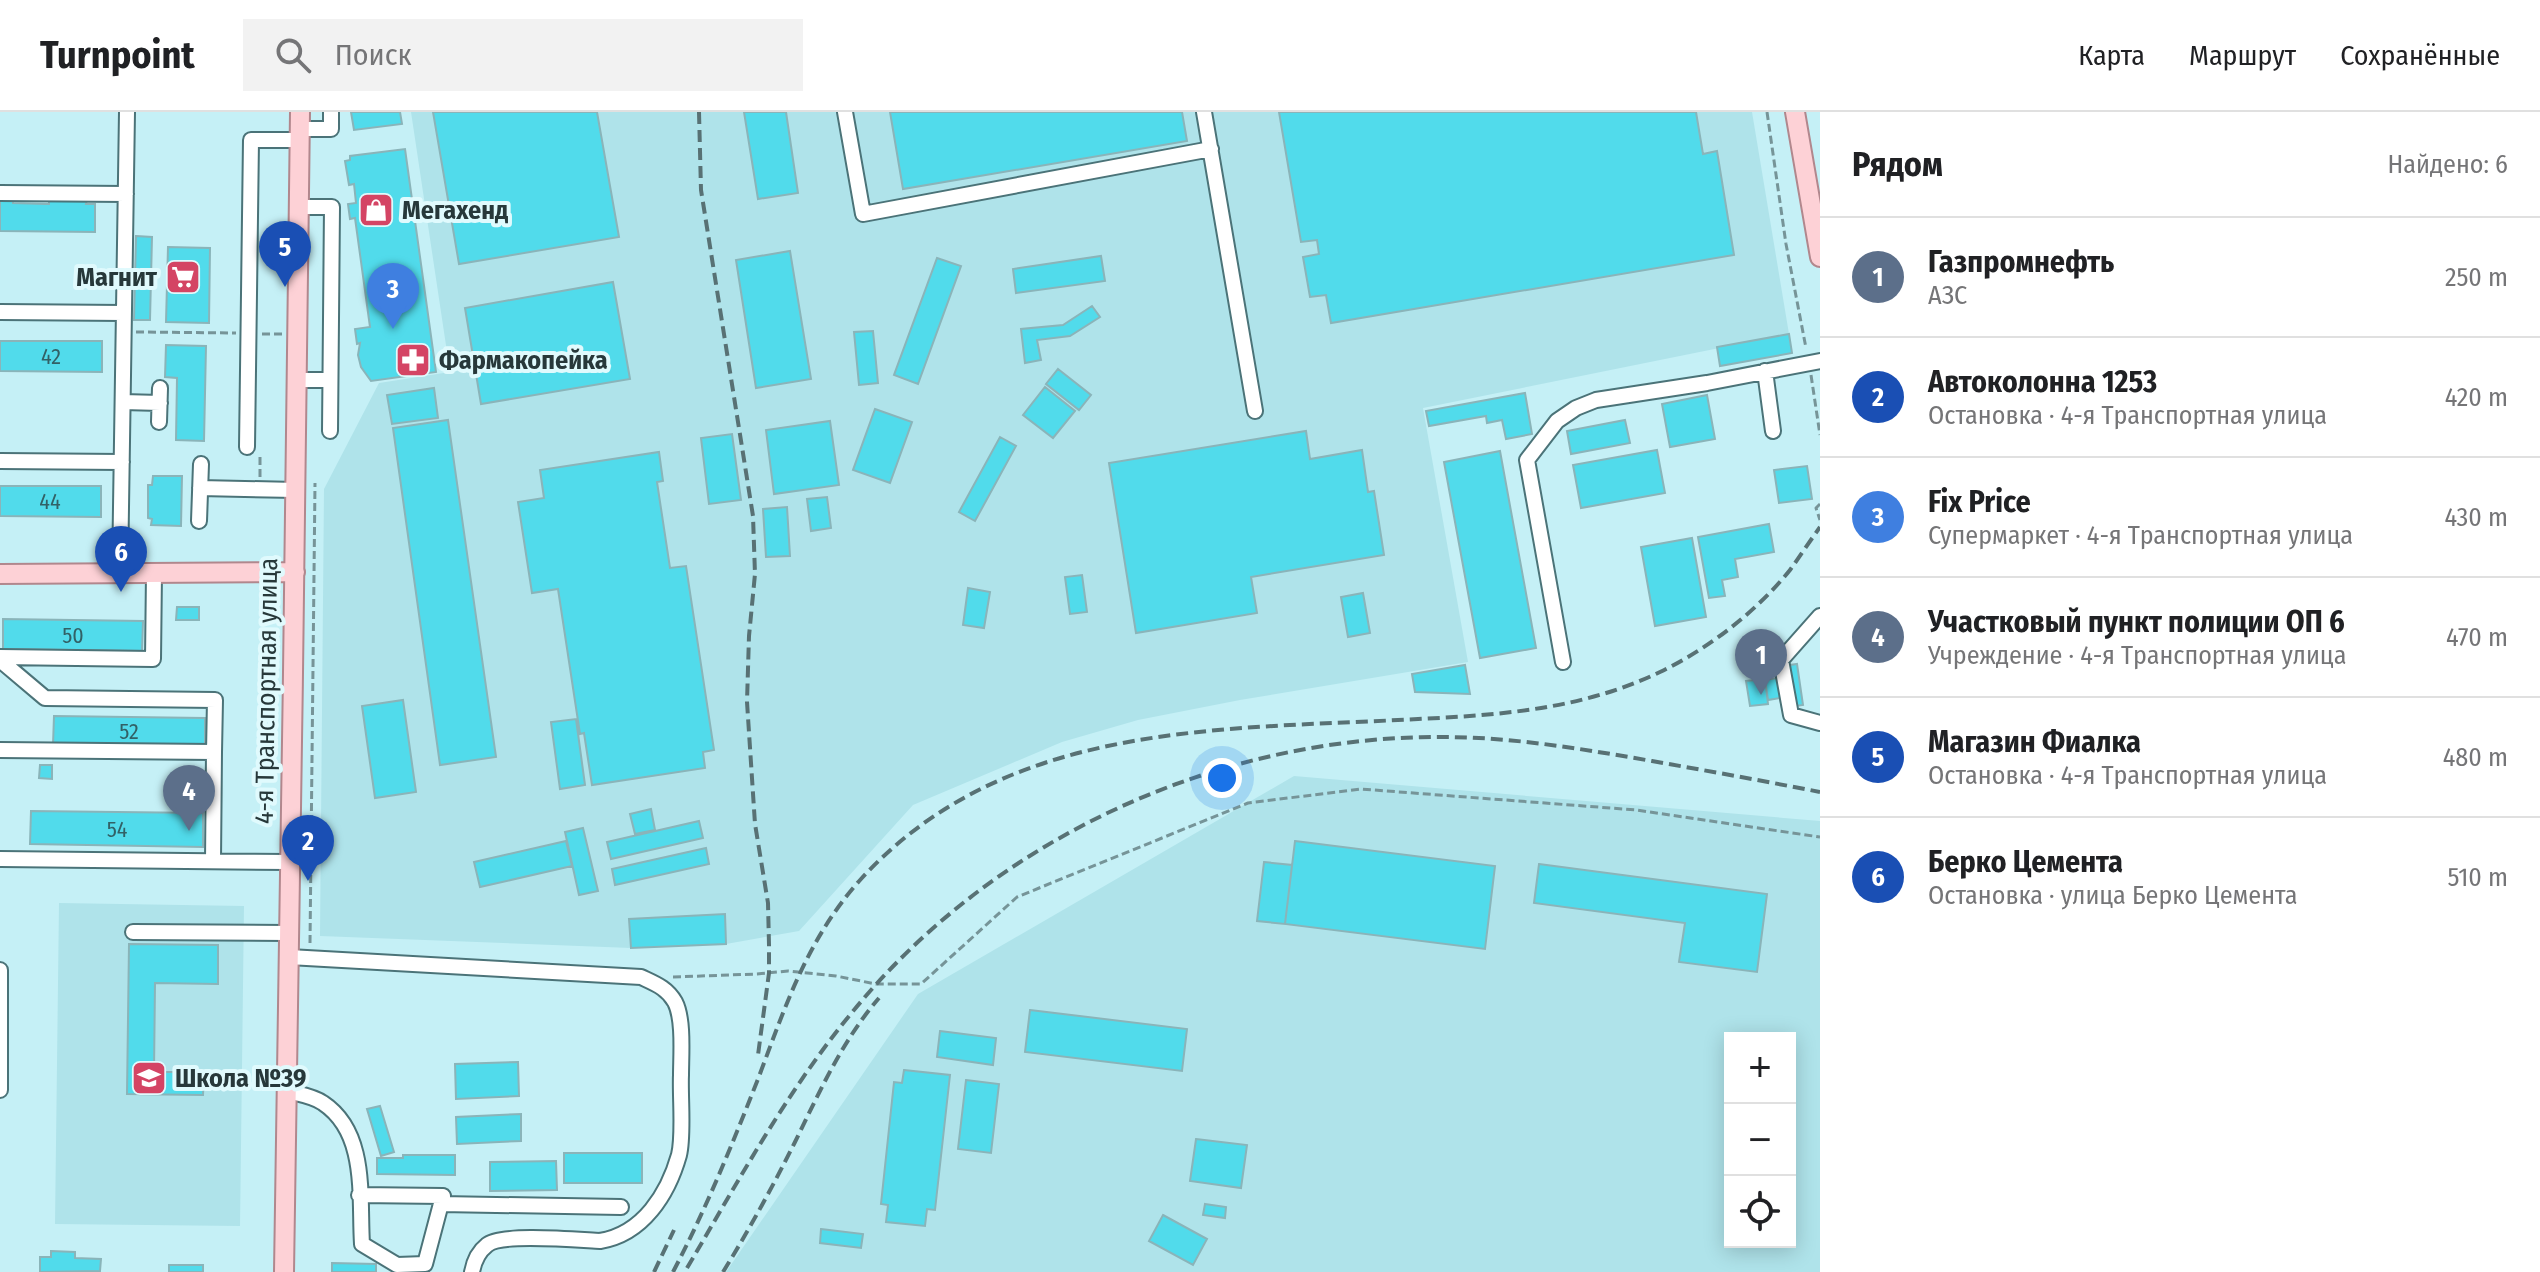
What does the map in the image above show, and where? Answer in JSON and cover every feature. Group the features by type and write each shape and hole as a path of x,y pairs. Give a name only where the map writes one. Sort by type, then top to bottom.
{"main road":[{"path":"1795,112 1820,257"},
{"name":"4-я Транспортная улица","path":"284,1272 299,127"},
{"path":"0,574 295,572"}],"street":[{"path":"120,573 127,112"},
{"path":"254,445 251,140 299,127 331,129 331,112"},
{"path":"845,112 863,214 1211,149"},
{"path":"1204,112 1255,411"},
{"path":"0,193 126,194"},
{"path":"299,207 332,207 330,431"},
{"path":"0,312 124,313"},
{"path":"1563,662 1527,460 1557,421 1596,400 1815,362"},
{"path":"1765,371 1773,431"},
{"path":"297,380 330,380"},
{"path":"123,402 160,395 159,422"},
{"path":"0,461 122,462"},
{"path":"199,521 201,464"},
{"path":"200,488 296,490"},
{"path":"0,658 153,659 154,573"},
{"path":"1820,616 1781,660 1791,715 1820,723"},
{"path":"0,658 45,698 215,700 213,861"},
{"path":"0,750 214,752"},
{"path":"0,859 289,862"},
{"path":"133,932 288,933"},
{"path":"289,957 641,977 665,988 677,1005 681,1042 679,1153 662,1198 639,1223 613,1239 505,1238 488,1243 475,1258 472,1272"},
{"path":"0,970 0,1090"},
{"path":"287,1091 320,1101 340,1117 352,1139 357,1158 359,1195 362,1244 397,1265 425,1264 443,1196 359,1195"},
{"path":"441,1204 621,1207"}],"path":[{"path":"1767,112 1786,244 1815,362 1820,435"},
{"path":"261,334 298,334"},
{"path":"254,445 260,489"},
{"path":"310,959 315,483"},
{"path":"1820,504 1816,508 1820,520"},
{"path":"670,977 788,971 876,984 921,984 1017,897 1248,803 1361,789 1636,810 1820,837"}],"shaded area":[{"path":"411,112 1752,112 1789,334 1423,408 1468,662 1138,720 1062,742 913,805 799,931 726,944 631,948 320,936 324,489 379,383 450,372"},
{"path":"1294,776 1820,821 1820,1272 726,1272 918,994"},
{"name":"Школа №39","path":"59,903 244,906 240,1226 55,1224"}],"building":[{"path":"351,112 400,112 402,124 354,130"},
{"path":"433,112 597,112 619,237 459,264"},
{"path":"744,112 786,112 798,193 758,199"},
{"path":"890,112 1182,112 1187,141 903,189"},
{"path":"1279,112 1696,112 1703,154 1717,151 1734,255 1331,323 1326,295 1310,297 1303,257 1319,254 1317,240 1301,242"},
{"path":"405,149 436,372 371,381 361,367 358,355 360,343 357,344 355,329 370,327 355,218 350,219 348,204 356,203 354,184 349,185 345,161 350,160 350,156"},
{"path":"0,199 13,199 13,203 49,204 49,199 87,199 86,204 95,204 95,232 0,231"},
{"path":"136,236 152,237 150,320 134,320"},
{"path":"168,247 210,248 209,323 166,322"},
{"path":"790,251 811,379 756,388 736,260"},
{"path":"1101,256 1105,281 1016,293 1013,269"},
{"path":"937,258 961,266 918,384 894,375"},
{"path":"613,282 630,379 481,404 465,308"},
{"path":"1092,306 1100,317 1070,336 1037,340 1041,360 1025,363 1021,329 1063,325"},
{"path":"873,331 878,383 859,385 854,332"},
{"path":"1789,334 1792,353 1720,366 1717,347"},
{"path":"0,341 102,341 102,372 0,371"},
{"path":"166,345 206,346 204,441 176,440 177,378 165,377"},
{"path":"1058,369 1091,395 1079,410 1046,384"},
{"path":"1045,387 1075,411 1053,438 1023,415"},
{"path":"434,388 438,418 392,424 387,395"},
{"path":"1525,393 1532,434 1506,439 1502,420 1487,423 1486,416 1429,426 1426,411"},
{"path":"1707,395 1715,439 1670,447 1662,404"},
{"path":"875,409 912,422 890,483 853,470"},
{"path":"448,420 496,757 440,765 393,428"},
{"path":"1625,420 1630,443 1571,454 1567,431"},
{"path":"830,421 839,485 774,494 766,430"},
{"path":"1306,431 1310,459 1362,450 1368,492 1374,491 1384,555 1251,577 1257,613 1136,633 1109,463"},
{"path":"732,434 741,500 709,504 701,438"},
{"path":"1000,437 1016,446 975,521 959,512"},
{"path":"1657,450 1665,493 1581,508 1573,465"},
{"path":"1500,451 1536,648 1480,658 1444,462"},
{"path":"659,452 663,481 657,482 670,568 686,566 714,750 703,752 705,768 592,785 584,733 580,734 558,589 532,593 518,502 544,498 540,470"},
{"path":"1807,466 1812,499 1779,503 1774,470"},
{"path":"153,476 182,476 181,526 151,525 152,519 148,518 148,485 152,485"},
{"path":"0,486 101,486 101,517 0,516"},
{"path":"827,497 831,528 811,531 807,499"},
{"path":"787,507 790,556 766,557 763,509"},
{"path":"1769,524 1774,552 1735,559 1738,577 1722,580 1725,596 1709,598 1698,537"},
{"path":"1692,538 1706,617 1655,626 1641,547"},
{"path":"1082,575 1087,612 1070,614 1065,577"},
{"path":"968,588 990,592 984,628 963,625"},
{"path":"1363,593 1370,633 1348,637 1341,597"},
{"path":"177,607 199,607 199,620 176,620"},
{"path":"3,619 143,621 142,651 3,649"},
{"path":"1797,664 1803,705 1782,708 1780,698 1768,700 1765,680 1778,678 1776,667"},
{"path":"1465,665 1470,694 1415,692 1412,674"},
{"path":"1765,679 1768,704 1750,706 1746,681"},
{"path":"403,700 416,792 375,798 362,706"},
{"path":"54,716 205,718 205,746 53,745"},
{"path":"576,719 585,785 560,789 551,722"},
{"path":"40,765 52,765 52,779 39,778"},
{"path":"651,809 655,830 635,834 630,814"},
{"path":"31,811 203,813 203,847 30,844"},
{"path":"699,821 703,838 611,859 607,842"},
{"path":"583,828 598,891 579,895 565,832"},
{"path":"566,841 572,866 480,887 474,862"},
{"path":"1295,841 1495,866 1485,949 1285,924"},
{"path":"706,848 709,864 615,885 612,869"},
{"path":"1264,862 1292,865 1285,924 1257,921"},
{"path":"1539,864 1767,894 1757,972 1679,962 1685,923 1534,903"},
{"path":"725,914 726,944 631,948 629,919"},
{"path":"129,944 218,945 218,984 155,983 154,1072 204,1072 203,1095 127,1094"},
{"path":"1030,1010 1187,1029 1182,1071 1025,1052"},
{"path":"940,1031 996,1038 993,1065 937,1057"},
{"path":"518,1062 519,1096 456,1099 455,1064"},
{"path":"904,1070 950,1075 935,1210 927,1209 925,1226 886,1222 888,1205 881,1204 894,1082 902,1083"},
{"path":"966,1080 999,1084 991,1153 958,1149"},
{"path":"380,1106 394,1152 381,1156 367,1109"},
{"path":"521,1114 521,1141 457,1144 456,1117"},
{"path":"1196,1139 1247,1145 1241,1188 1190,1181"},
{"path":"564,1153 642,1153 642,1183 564,1183"},
{"path":"403,1155 455,1155 455,1175 377,1174 377,1158 403,1158"},
{"path":"556,1161 557,1190 490,1191 490,1162"},
{"path":"1205,1204 1226,1207 1225,1218 1203,1215"},
{"path":"1163,1215 1207,1239 1193,1265 1149,1241"},
{"path":"821,1229 863,1234 861,1248 820,1243"},
{"path":"51,1251 75,1252 75,1258 101,1259 100,1271 40,1272 40,1257 51,1257"},
{"path":"332,1263 376,1264 376,1272 332,1272"},
{"path":"169,1265 203,1265 203,1272 169,1272"}],"railway":[{"path":"699,112 701,190 753,516 755,574 747,702 755,824 768,903 769,945 769,973 758,1055"},
{"path":"673,1272 718,1177 812,949 861,879 919,827 982,788 1049,761 1120,744 1268,726 1511,712 1602,694 1660,672 1730,628 1777,585 1820,527"},
{"path":"687,1268 807,1071 854,1010 911,949 974,894 1044,847 1118,808 1195,777 1276,755 1359,741 1442,737 1521,741 1574,748 1820,792"},
{"path":"723,1272 769,1191 832,1067 879,998"},
{"path":"654,1272 674,1230"}],"place":[{"name":"Мегахенд","path":"376,210"},
{"name":"Магнит","path":"183,277"},
{"name":"Магазин Фиалка","path":"285,287"},
{"name":"Fix Price","path":"393,329"},
{"name":"Фармакопейка","path":"413,360"},
{"name":"Берко Цемента","path":"121,592"},
{"name":"Газпромнефть","path":"1761,695"},
{"name":"Участковый пункт полиции ОП 6","path":"189,831"},
{"name":"Автоколонна 1253","path":"308,881"},
{"name":"Школа №39","path":"149,1078"}]}
